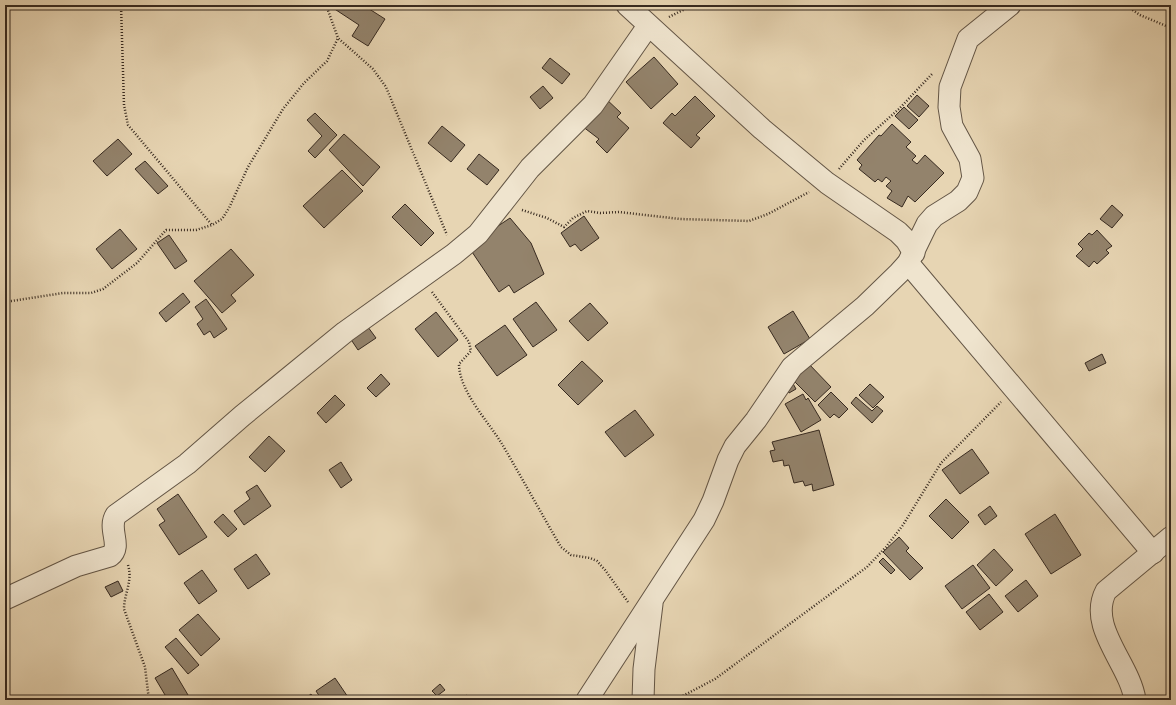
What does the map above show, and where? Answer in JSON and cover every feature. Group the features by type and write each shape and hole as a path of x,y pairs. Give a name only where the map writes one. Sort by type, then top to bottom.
{"street":[{"path":"627,5 648,26 762,128 827,183 898,232 906,240 911,258 1014,389 1153,553"},
{"path":"587,700 704,520 735,446 756,420 792,367 864,306 911,258 927,224 934,216 958,201 967,192 973,178 970,159 952,126 949,107 950,87 968,39 1010,5"},
{"path":"5,599 76,566 110,556 116,549 112,524 116,515 187,464 242,416 345,332 454,254 478,234 530,168 593,105 648,26"},
{"path":"1135,700 1129,679 1101,623 1101,601 1106,592 1171,537"},
{"path":"643,700 644,670 653,597"}],"path":[{"path":"120,5 124,105 128,124 212,225"},
{"path":"326,5 338,38 373,69 386,87 424,175 454,254"},
{"path":"1125,5 1140,15 1171,28"},
{"path":"5,302 63,293 91,293 102,290 137,263 166,230 196,230 212,225 222,219 229,208 248,167 283,109 304,83 327,61 338,38"},
{"path":"500,207 521,210 547,218 564,227 573,218 587,212 619,212 680,219 749,221 768,214 827,183 864,140 899,109 935,71"},
{"path":"414,283 430,290 469,342 472,351 459,364 459,372 464,386 502,443 562,547 571,555 590,558 597,562 605,570 639,619"},
{"path":"675,700 716,679 867,567 886,547 903,525 946,457 1014,389"},
{"path":"115,542 125,558 129,570 130,582 124,600 124,609 145,667 149,700"}],"building":[{"path":"363,5 385,19 368,46 352,36 359,25 330,6"},
{"path":"654,57 678,84 651,109 626,82"},
{"path":"550,58 570,74 562,84 542,68"},
{"path":"543,86 553,98 540,109 530,97"},
{"path":"917,95 929,106 919,117 907,106"},
{"path":"695,96 715,116 696,135 700,138 691,148 663,123 672,113 675,116"},
{"path":"604,97 621,113 617,117 629,128 607,153 596,142 599,139 582,126"},
{"path":"904,107 918,120 909,129 895,116"},
{"path":"315,113 337,135 315,158 308,151 322,136 307,120"},
{"path":"892,124 911,142 906,147 916,156 912,160 917,164 925,155 944,173 915,202 908,196 902,207 887,198 892,191 886,186 891,181 886,177 882,182 878,179 875,182 859,169 862,165 857,160 879,135 881,136"},
{"path":"442,126 465,145 451,162 428,143"},
{"path":"344,134 380,167 363,186 329,150"},
{"path":"118,139 132,154 107,176 93,161"},
{"path":"479,154 499,170 487,185 467,169"},
{"path":"145,161 168,186 158,194 135,169"},
{"path":"342,170 363,191 324,228 303,206"},
{"path":"405,204 434,233 421,246 392,217"},
{"path":"1112,205 1123,215 1112,228 1100,219"},
{"path":"584,216 599,238 581,251 575,244 570,247 561,233"},
{"path":"510,218 531,243 544,274 514,293 509,285 499,292 468,246"},
{"path":"120,229 137,249 112,269 96,249"},
{"path":"1097,230 1112,246 1106,250 1109,253 1097,264 1094,261 1089,267 1076,256 1083,249 1078,244 1089,233 1092,235"},
{"path":"169,235 187,261 175,269 157,243"},
{"path":"231,249 254,275 231,295 236,301 222,313 194,281"},
{"path":"183,293 190,302 166,322 159,313"},
{"path":"206,299 227,329 214,338 210,331 204,335 197,324 203,319 195,307"},
{"path":"536,302 557,330 533,347 513,319"},
{"path":"590,303 608,323 588,341 569,321"},
{"path":"793,311 810,339 784,354 768,327"},
{"path":"436,312 458,340 438,357 415,329"},
{"path":"365,323 376,338 358,350 348,335"},
{"path":"505,325 527,355 497,376 475,346"},
{"path":"1102,354 1106,363 1089,371 1085,363"},
{"path":"582,361 603,381 578,405 558,385"},
{"path":"807,362 831,387 815,402 791,378"},
{"path":"381,374 390,384 376,397 367,388"},
{"path":"791,380 796,389 789,393 788,391 790,389 786,383"},
{"path":"870,384 884,397 873,408 859,395"},
{"path":"831,392 848,409 839,418 834,414 830,418 818,405"},
{"path":"803,394 806,400 808,398 821,420 801,432 785,404"},
{"path":"335,395 345,405 326,423 317,413"},
{"path":"856,397 872,411 877,406 883,411 872,423 851,403"},
{"path":"635,410 654,435 625,457 605,432"},
{"path":"819,430 834,485 813,491 812,484 805,486 803,481 794,483 789,465 784,466 783,460 773,462 770,451 775,450 772,442"},
{"path":"269,436 285,451 265,472 249,457"},
{"path":"972,449 989,473 960,494 942,470"},
{"path":"341,462 352,480 341,488 329,470"},
{"path":"257,485 271,506 244,525 234,511 250,499 246,492"},
{"path":"178,494 207,537 179,555 159,525 165,521 157,509"},
{"path":"946,499 969,522 952,539 929,516"},
{"path":"990,506 997,516 985,525 978,515"},
{"path":"223,514 237,529 228,537 214,522"},
{"path":"1055,514 1081,555 1051,574 1025,534"},
{"path":"899,537 909,548 906,551 923,568 910,580 883,552"},
{"path":"994,549 1013,570 996,586 977,565"},
{"path":"256,554 270,574 248,589 234,569"},
{"path":"883,558 895,570 891,574 879,562"},
{"path":"973,565 990,588 962,609 945,586"},
{"path":"202,570 217,591 199,604 184,583"},
{"path":"1026,580 1038,596 1018,612 1005,596"},
{"path":"118,581 123,591 111,597 105,587"},
{"path":"989,594 1003,612 980,630 966,612"},
{"path":"198,614 220,639 201,656 179,630"},
{"path":"176,638 199,665 188,674 165,647"},
{"path":"172,668 191,700 168,700 155,678"},
{"path":"335,678 350,700 322,700 316,691"},
{"path":"440,684 445,690 437,696 432,691"},
{"path":"311,694 315,700 303,700"},
{"path":"467,695 471,700 460,700"},
{"path":"520,696 524,700 515,700"}]}
